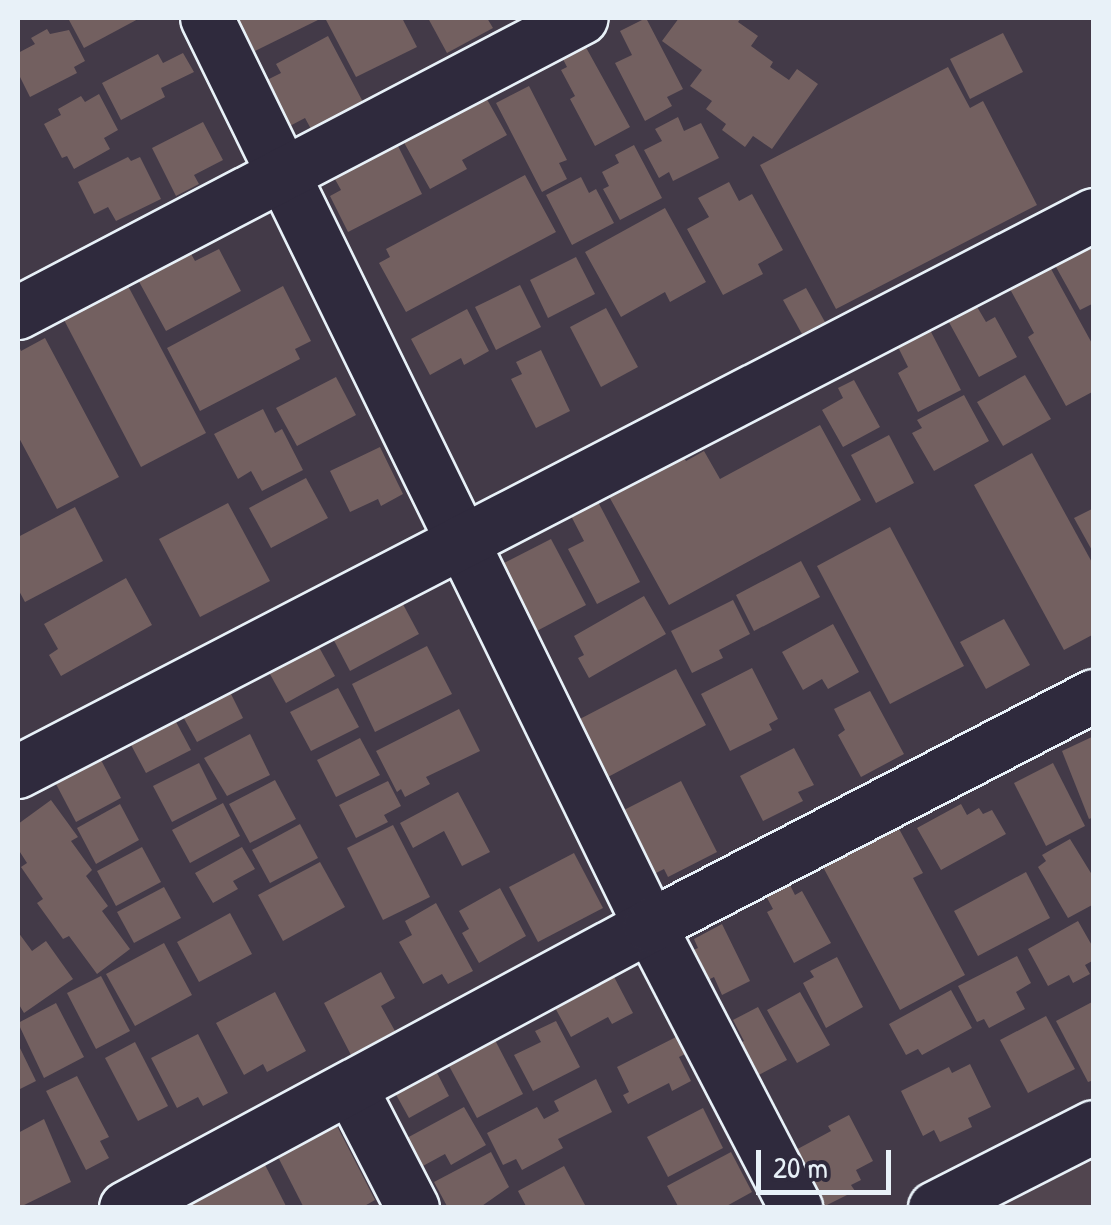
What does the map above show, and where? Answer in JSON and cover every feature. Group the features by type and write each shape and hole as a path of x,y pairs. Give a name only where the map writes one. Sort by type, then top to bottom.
{"street":[{"path":"207,18 650,926 796,1208"},
{"path":"18,314 577,19"},
{"path":"18,772 462,539 1094,216"},
{"path":"126,1208 650,926 1094,696"},
{"path":"351,1088 413,1208"},
{"path":"935,1208 1094,1127"}],"shaded area":[{"path":"1093,1150 1093,1207 981,1207"}],"building":[{"path":"140,18 84,48 69,20"},
{"path":"237,18 322,18 255,51"},
{"path":"325,18 402,18 417,47 356,77"},
{"path":"428,18 487,18 493,28 447,53"},
{"path":"646,18 683,89 667,97 672,106 645,121 615,63 632,55 620,31"},
{"path":"679,18 741,18 738,22 758,36 751,46 773,62 770,67 789,80 797,69 818,84 772,149 753,136 745,147 722,130 726,124 706,109 712,101 690,86 702,70 662,41"},
{"path":"47,29 50,34 69,30 85,61 74,67 77,73 30,97 18,73 18,53 35,44 31,38"},
{"path":"1003,33 1023,72 970,99 950,59"},
{"path":"328,36 363,102 311,129 305,118 286,128 263,82 281,73 276,64"},
{"path":"583,42 630,127 595,146 570,99 575,96 561,70 567,67 561,55"},
{"path":"183,53 194,72 161,88 165,97 121,120 102,83 158,54 163,63"},
{"path":"948,67 970,108 983,101 1037,205 836,309 760,165"},
{"path":"529,86 567,160 559,163 567,179 542,192 496,103"},
{"path":"99,94 118,130 104,138 110,149 74,169 67,156 62,158 44,124 61,115 58,109 81,96 85,102"},
{"path":"484,94 507,135 462,160 467,169 430,189 402,139"},
{"path":"678,117 684,131 701,123 719,158 673,181 669,172 659,178 644,150 662,141 655,129"},
{"path":"203,122 223,160 194,175 199,184 176,196 152,148"},
{"path":"395,140 422,194 348,232 330,196 341,190 331,172"},
{"path":"634,145 662,198 620,220 603,189 609,186 602,172 619,163 615,155"},
{"path":"128,157 131,161 140,157 161,199 116,221 108,207 94,214 78,182"},
{"path":"525,175 556,232 406,312 379,263 390,257 386,249"},
{"path":"581,177 589,193 596,189 614,223 572,245 546,195"},
{"path":"729,182 739,201 752,194 783,250 758,264 763,274 723,295 687,229 709,217 698,198"},
{"path":"665,208 706,282 670,302 665,292 621,317 585,252"},
{"path":"1078,244 1082,251 1094,245 1094,303 1080,310 1051,258"},
{"path":"219,249 241,291 166,331 137,278 189,250 195,261"},
{"path":"576,257 595,294 548,318 530,280"},
{"path":"1045,258 1094,347 1094,391 1066,406 1028,337 1034,333 1005,280"},
{"path":"127,284 206,433 141,467 63,318"},
{"path":"520,285 541,327 496,350 475,307"},
{"path":"283,286 311,341 295,349 300,359 200,411 167,348"},
{"path":"806,288 825,322 802,334 783,300"},
{"path":"973,300 986,322 995,317 1017,357 979,377 945,315"},
{"path":"606,308 638,367 601,387 570,327"},
{"path":"467,309 489,351 464,365 461,358 430,375 411,339"},
{"path":"929,328 961,390 918,412 898,373 908,367 897,345"},
{"path":"45,338 119,477 57,509 18,436 18,344 21,351"},
{"path":"541,350 570,411 536,428 511,379 522,374 516,362"},
{"path":"1025,375 1051,419 1003,446 977,402"},
{"path":"336,377 356,415 297,446 276,408"},
{"path":"854,380 880,427 843,447 822,410 843,398 838,388"},
{"path":"964,395 989,441 934,471 912,433 922,428 917,420"},
{"path":"263,409 275,433 282,429 303,470 262,491 251,471 238,479 214,434"},
{"path":"820,425 861,500 669,605 606,491 680,451 686,461 704,451 720,479"},
{"path":"889,435 914,483 876,503 851,455"},
{"path":"380,447 403,494 381,506 378,499 350,512 330,471"},
{"path":"1032,453 1094,566 1094,634 1064,650 974,485"},
{"path":"306,478 328,518 271,548 249,508"},
{"path":"596,498 640,582 597,604 568,549 584,541 569,512"},
{"path":"228,503 270,581 200,617 159,539"},
{"path":"75,507 103,561 25,602 18,589 18,537"},
{"path":"1094,508 1094,554 1074,518"},
{"path":"890,527 964,666 890,704 817,566"},
{"path":"551,539 586,605 533,633 498,566"},
{"path":"801,561 820,597 754,631 736,595"},
{"path":"126,578 152,625 61,676 49,655 58,649 44,624"},
{"path":"398,595 419,634 350,671 329,631"},
{"path":"644,596 666,634 589,678 578,658 584,655 574,636"},
{"path":"733,600 750,634 719,650 723,658 692,673 671,631"},
{"path":"1004,619 1030,665 986,689 960,642"},
{"path":"833,624 859,672 828,689 822,679 803,690 782,652"},
{"path":"315,640 335,676 286,703 266,667"},
{"path":"427,646 452,694 375,732 352,684"},
{"path":"752,668 778,719 769,724 772,730 730,751 701,694"},
{"path":"676,669 706,725 606,778 576,721"},
{"path":"228,688 243,718 197,742 181,713"},
{"path":"338,688 359,727 311,751 290,712"},
{"path":"870,691 904,754 861,777 838,735 845,730 834,709"},
{"path":"459,709 480,751 426,777 430,784 405,797 401,789 397,792 376,751"},
{"path":"175,720 191,750 146,773 130,743"},
{"path":"250,734 270,775 227,796 204,758"},
{"path":"1094,736 1094,817 1089,819 1062,751"},
{"path":"360,738 380,775 336,797 317,760"},
{"path":"794,748 814,785 798,792 803,801 763,821 740,776"},
{"path":"101,760 121,798 76,822 56,784"},
{"path":"199,763 217,799 172,822 153,786"},
{"path":"1053,763 1085,826 1046,846 1014,783"},
{"path":"275,780 296,819 250,843 229,804"},
{"path":"388,781 401,806 384,815 388,822 356,838 339,805"},
{"path":"681,781 717,852 668,877 664,869 648,877 623,829 632,825 624,810"},
{"path":"458,792 490,852 462,866 444,831 413,848 400,823"},
{"path":"51,800 78,837 71,841 92,870 86,876 108,906 102,911 130,949 97,974 69,936 63,939 37,903 43,899 21,867 27,863 18,849 18,824"},
{"path":"223,803 240,836 190,863 172,830"},
{"path":"120,804 139,840 96,864 77,828"},
{"path":"961,804 967,815 979,808 983,814 992,810 1006,834 941,870 917,828"},
{"path":"300,824 318,858 270,883 252,850"},
{"path":"393,825 430,897 383,920 347,848"},
{"path":"898,827 923,873 913,878 965,975 900,1010 823,867"},
{"path":"1070,839 1094,878 1094,904 1068,918 1038,867 1046,861 1042,855"},
{"path":"142,847 161,882 116,906 97,871"},
{"path":"242,847 255,869 233,881 238,889 213,903 195,873"},
{"path":"574,853 603,908 538,942 509,887"},
{"path":"320,862 345,907 283,941 258,895"},
{"path":"1026,872 1050,918 978,956 954,911"},
{"path":"789,883 795,895 802,891 831,943 794,963 767,912 773,909 766,896"},
{"path":"164,887 181,918 134,943 117,912"},
{"path":"500,888 526,936 479,963 462,933 469,929 459,911"},
{"path":"436,903 473,971 448,984 442,974 423,984 399,942 412,935 405,921"},
{"path":"230,913 252,954 199,982 177,942"},
{"path":"1078,921 1094,949 1094,960 1085,965 1090,974 1073,983 1069,975 1048,986 1028,949"},
{"path":"722,924 750,981 722,995 714,977 704,982 689,952 698,948 694,939"},
{"path":"18,932 32,951 46,941 73,979 24,1013 18,1003"},
{"path":"164,943 192,995 135,1026 106,974"},
{"path":"1017,956 1031,983 1016,992 1025,1009 989,1028 984,1019 977,1022 958,986"},
{"path":"837,957 863,1007 826,1028 803,983 814,977 810,971"},
{"path":"381,972 395,998 381,1006 395,1031 351,1055 324,1003"},
{"path":"612,973 633,1013 612,1024 608,1017 571,1037 553,1004"},
{"path":"101,976 130,1031 96,1049 67,993"},
{"path":"951,990 972,1028 922,1055 918,1049 906,1055 889,1024"},
{"path":"275,992 306,1051 267,1072 263,1064 244,1075 216,1023"},
{"path":"800,992 830,1045 797,1063 767,1010"},
{"path":"1094,1001 1094,1080 1088,1082 1056,1021"},
{"path":"56,1003 84,1057 44,1078 18,1023"},
{"path":"758,1007 787,1060 751,1079 734,1046 744,1041 733,1020"},
{"path":"1046,1016 1075,1069 1028,1093 1000,1040"},
{"path":"556,1021 580,1067 533,1091 514,1055 541,1042 535,1031"},
{"path":"198,1034 228,1093 203,1106 198,1097 177,1108 151,1058"},
{"path":"678,1036 687,1053 679,1057 691,1081 672,1091 669,1083 628,1104 623,1095 629,1092 617,1067"},
{"path":"495,1040 523,1094 477,1118 448,1064"},
{"path":"135,1042 168,1106 138,1121 105,1058"},
{"path":"18,1044 36,1081 18,1090"},
{"path":"970,1064 991,1107 968,1118 972,1127 940,1142 934,1130 923,1136 901,1091 949,1067 952,1073"},
{"path":"435,1069 449,1096 409,1118 394,1091"},
{"path":"77,1076 109,1137 100,1141 109,1158 86,1170 46,1091"},
{"path":"596,1079 612,1112 558,1139 563,1148 522,1170 516,1159 503,1165 487,1133 537,1107 544,1119 559,1111 554,1101"},
{"path":"464,1107 486,1145 451,1165 445,1154 421,1167 405,1139"},
{"path":"703,1108 723,1148 668,1177 647,1137"},
{"path":"849,1115 873,1161 856,1170 861,1180 851,1185 855,1191 821,1208 792,1152 831,1131 828,1126"},
{"path":"44,1119 71,1182 18,1208 18,1133"},
{"path":"336,1124 375,1200 361,1208 304,1208 277,1155"},
{"path":"491,1152 509,1187 479,1208 448,1208 434,1182"},
{"path":"731,1152 752,1192 723,1208 679,1208 667,1186"},
{"path":"263,1161 287,1208 171,1208"},
{"path":"564,1166 585,1205 527,1208 518,1191"}]}
